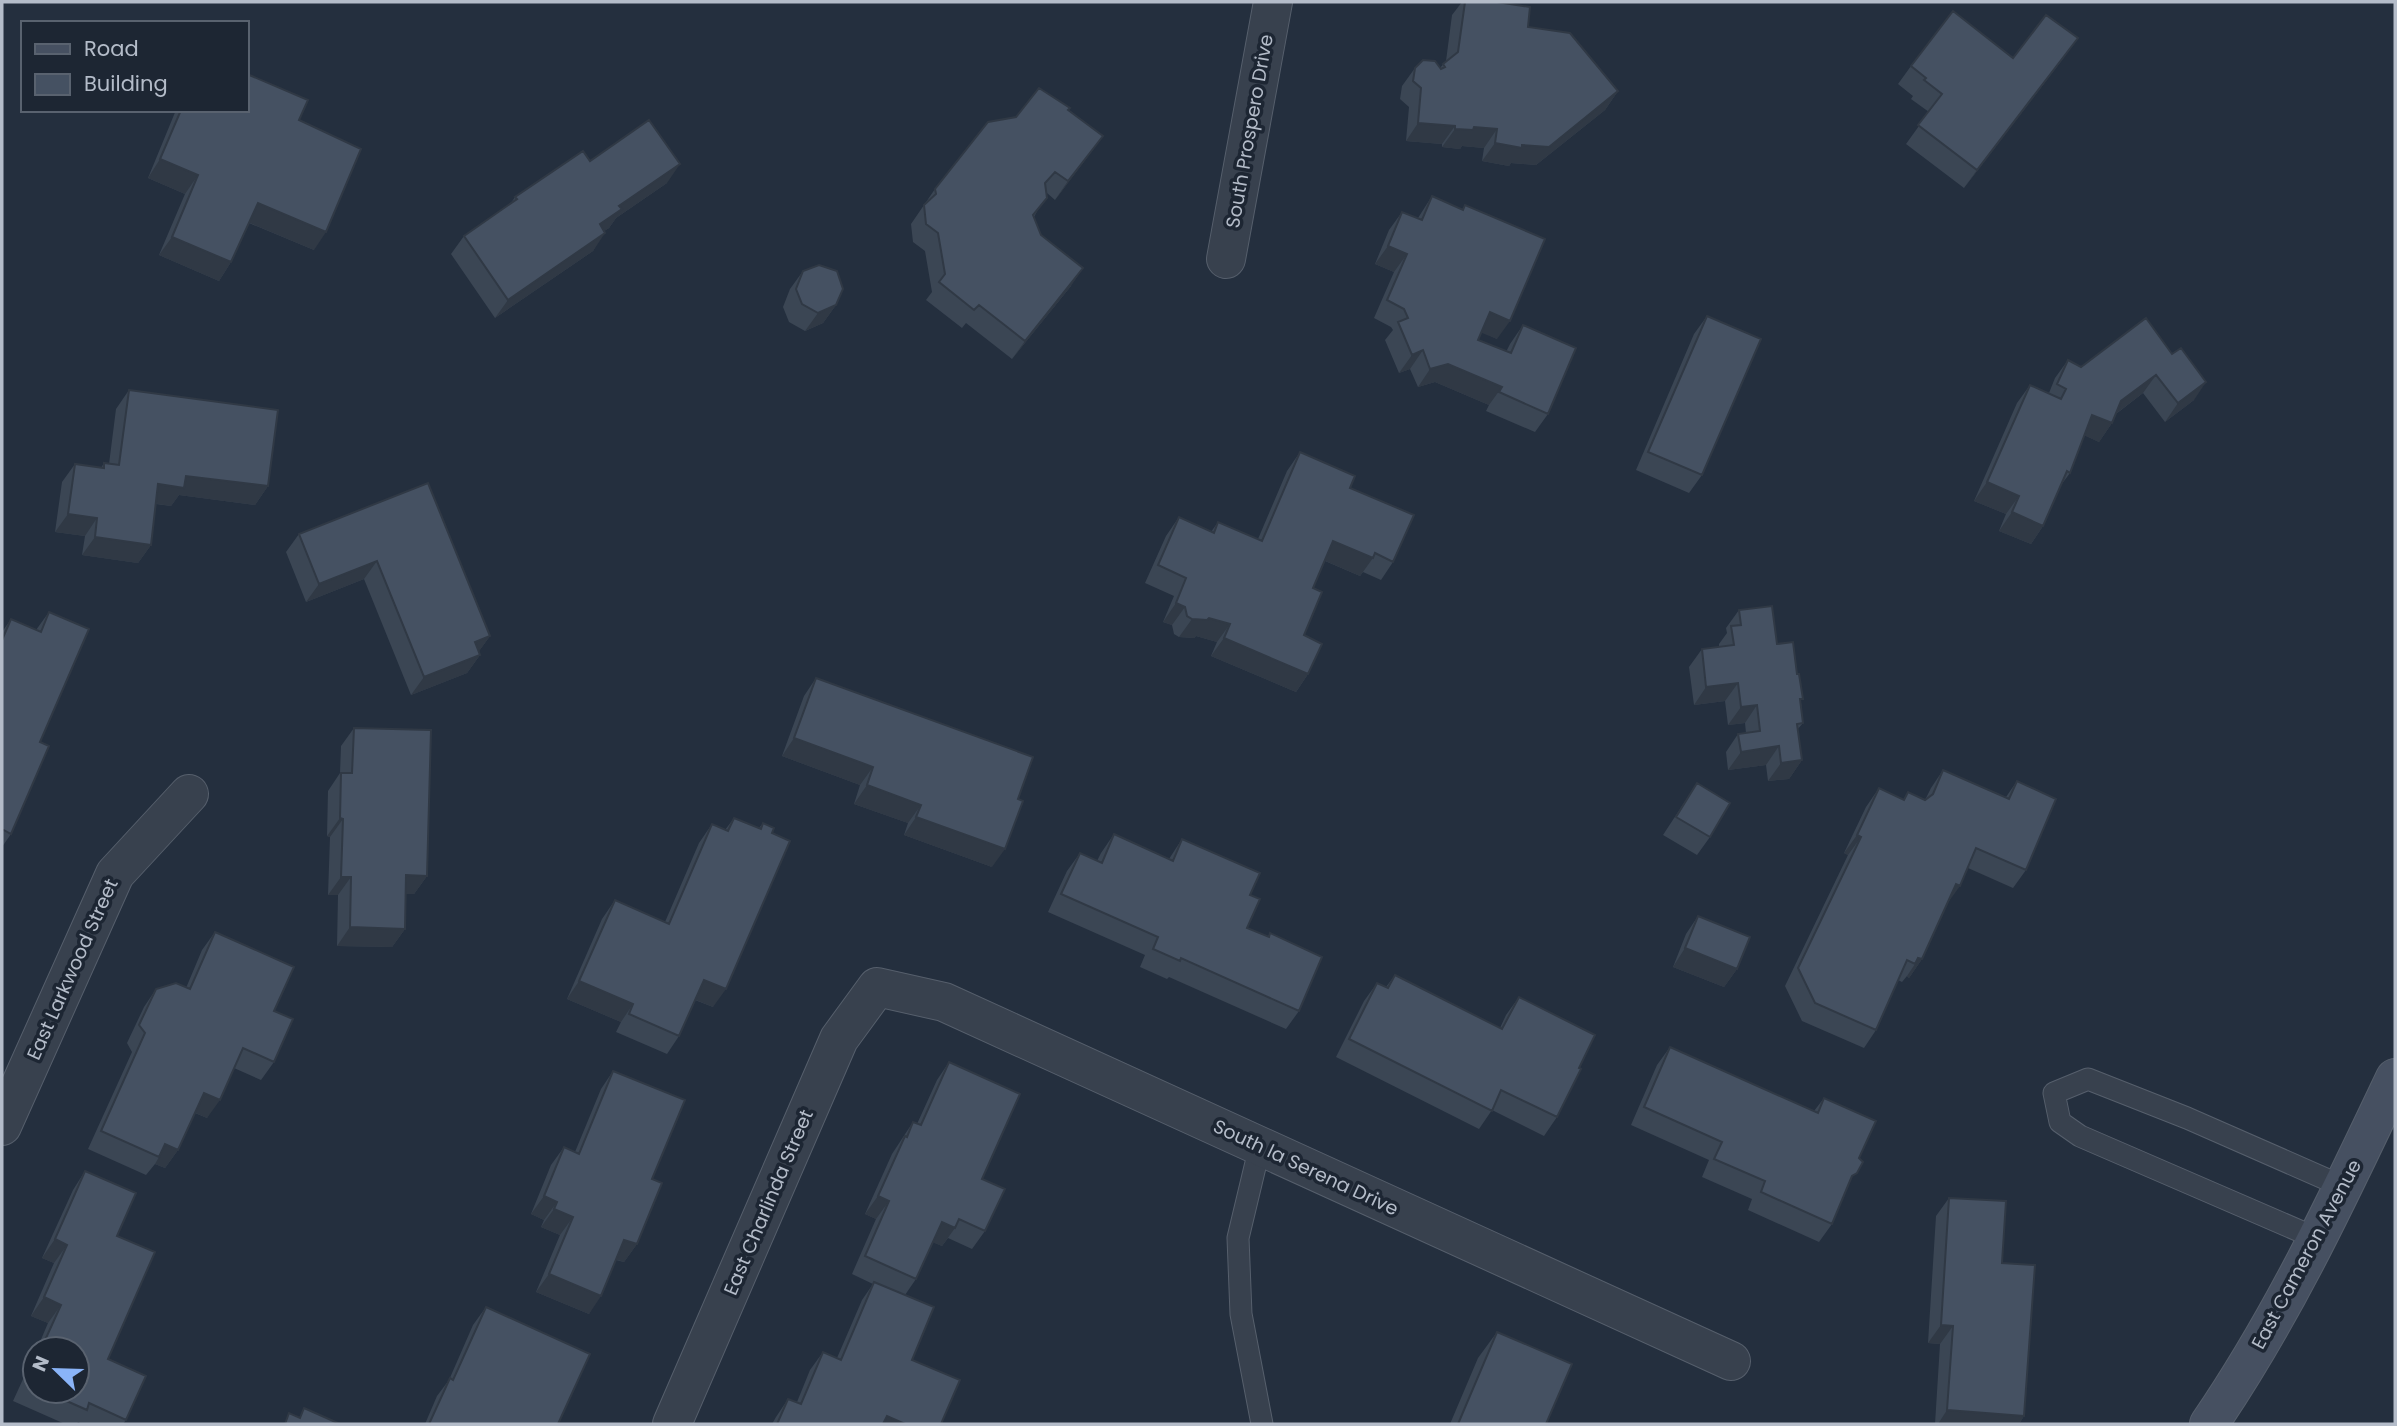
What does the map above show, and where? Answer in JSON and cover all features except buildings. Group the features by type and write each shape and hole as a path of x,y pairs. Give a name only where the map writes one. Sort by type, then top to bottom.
{"main road":[{"name":"East Cameron Avenue","path":"2209,1424 2231,1392 2318,1239 2395,1078"}],"street":[{"name":"South Prospero Drive","path":"1226,260 1273,2"},
{"name":"East Larkwood Street","path":"2,1126 115,874 189,794"},
{"name":"South la Serena Drive","path":"877,987 944,1002 1731,1361"},
{"name":"East Charlinda Street","path":"672,1424 839,1038 877,987"}],"lane":[{"path":"2318,1239 2080,1136 2060,1122 2054,1093 2088,1079 2187,1118 2344,1188"},
{"path":"1260,1146 1238,1238 1241,1314 1262,1424"}]}
